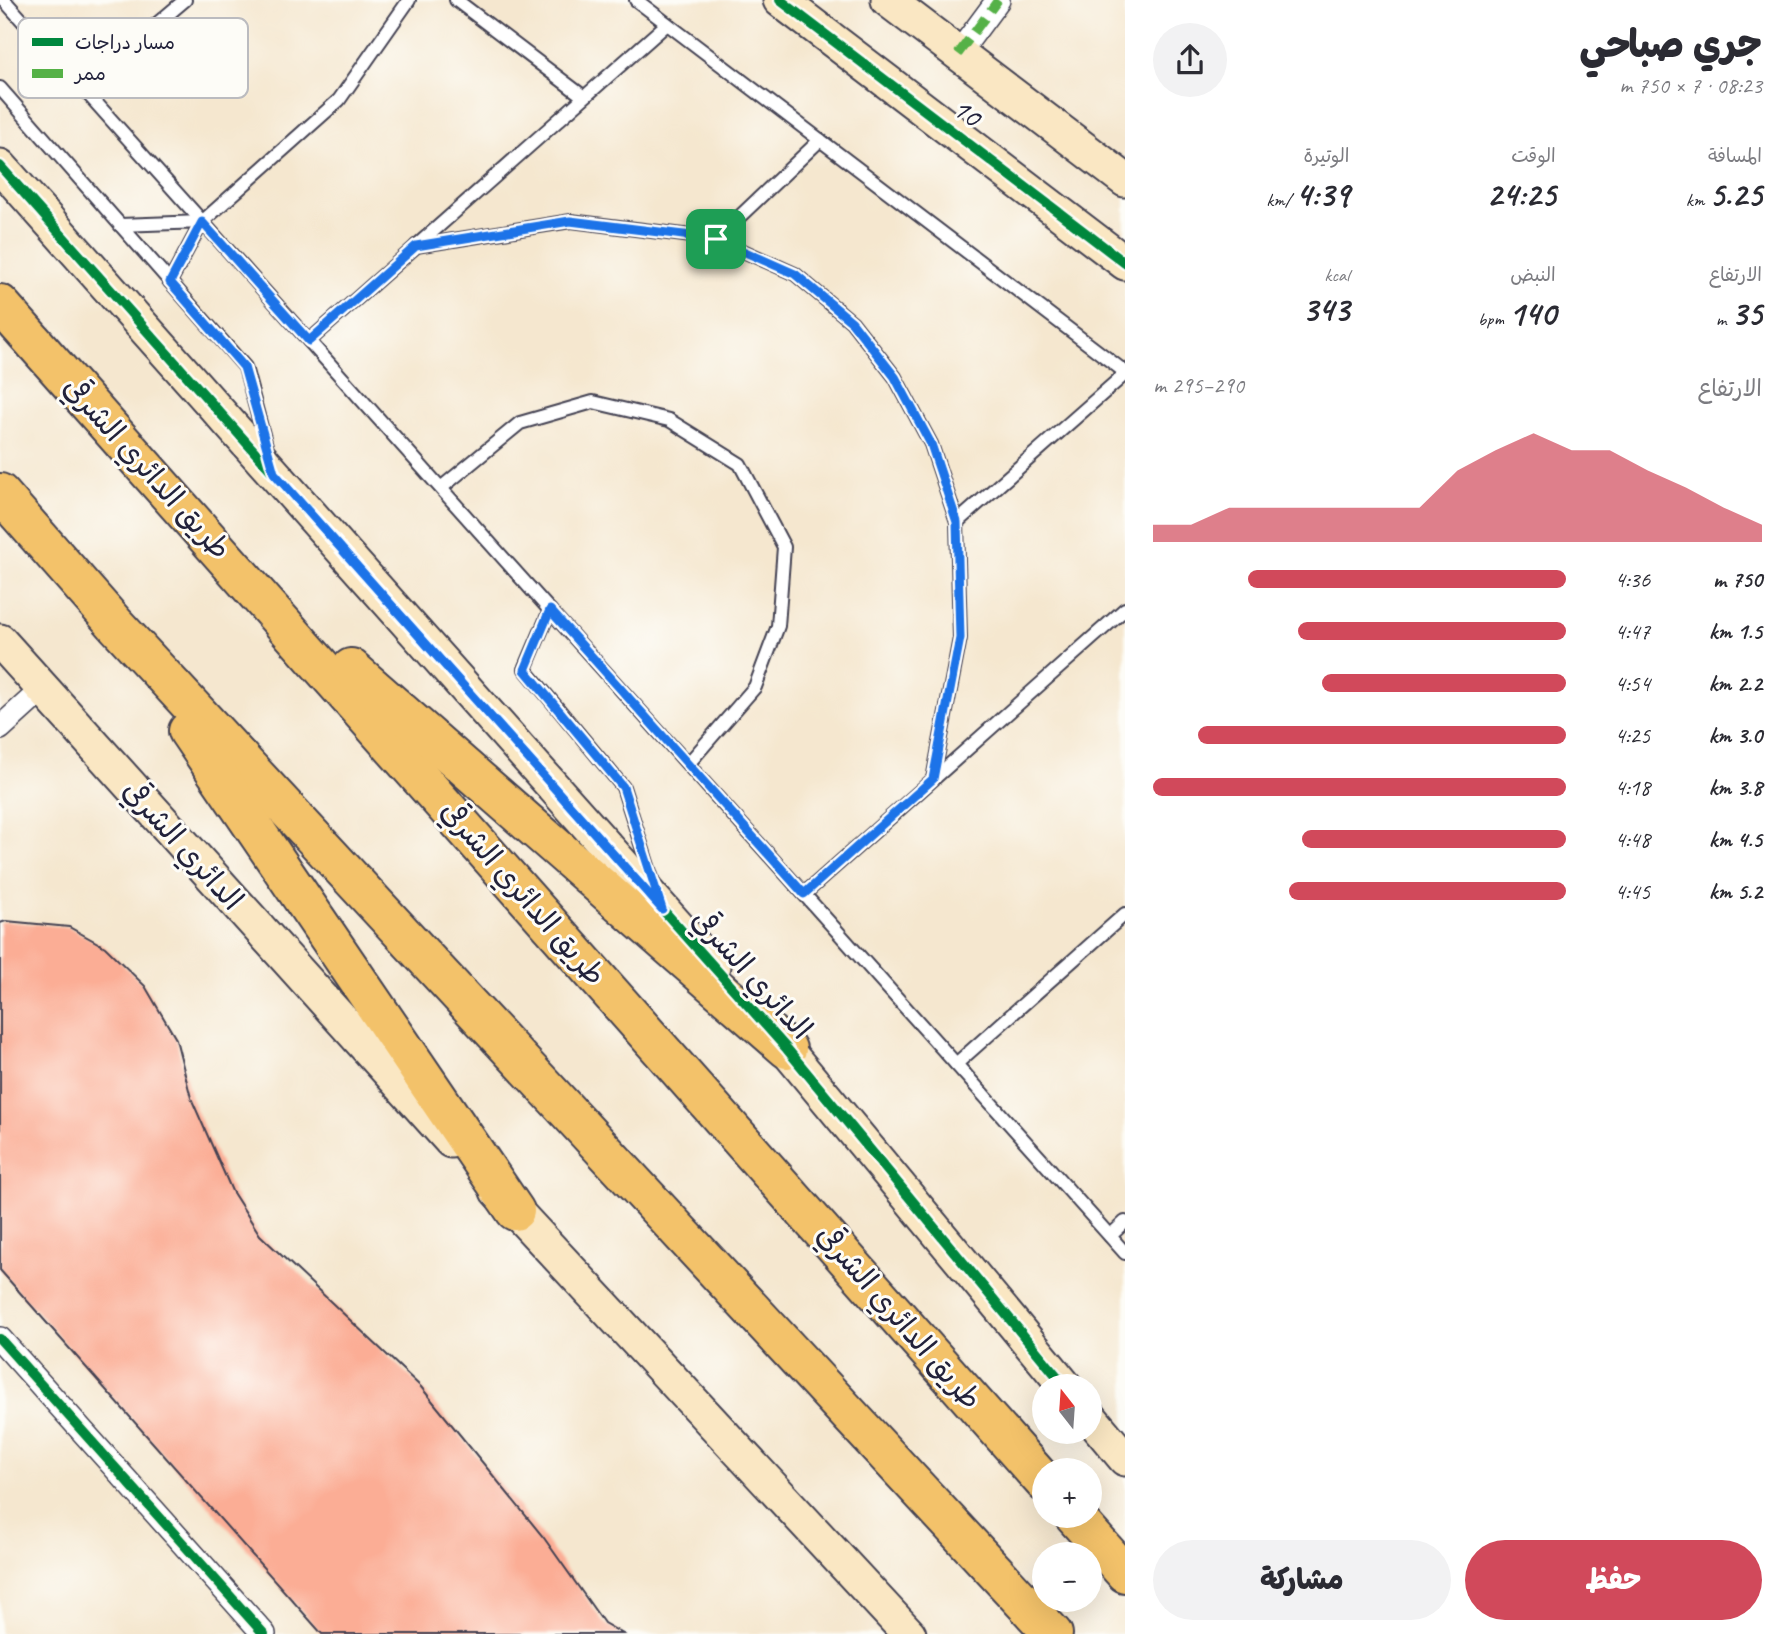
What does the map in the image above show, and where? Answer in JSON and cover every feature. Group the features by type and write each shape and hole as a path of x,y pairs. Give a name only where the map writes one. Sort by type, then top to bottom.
{"highway":[{"name":"طريق الدائري الشرقي","path":"0,304 1032,1468"},
{"path":"0,493 116,625 1053,1634"},
{"path":"233,564 787,1049"},
{"path":"116,625 515,1211"},
{"path":"1085,1528 1125,1573"}],"street":[{"name":"10","path":"780,0 1125,263"},
{"name":"10","path":"888,0 1125,180"},
{"path":"958,54 998,0"},
{"name":"الدائري الشرقي","path":"0,166 787,1049 1055,1374"},
{"name":"الدائري الشرقي","path":"4,654 43,689 515,1211 909,1634"},
{"path":"0,728 43,689"},
{"path":"0,1339 264,1634"},
{"path":"1102,1431 1125,1459"}],"lane":[{"path":"4,0 20,18"},
{"path":"164,18 185,0"},
{"path":"170,282 202,222 339,100 409,0"},
{"path":"456,0 584,97"},
{"path":"636,0 1125,373 957,522"},
{"path":"309,341 667,24"},
{"path":"0,88 244,367 274,473"},
{"path":"92,98 1125,1253"},
{"path":"716,239 820,140"},
{"path":"416,246 570,221 716,239 795,274 852,322 895,377 931,444 957,522 960,638 933,779"},
{"path":"121,225 202,222"},
{"path":"441,488 520,422 593,402 669,421 740,464 784,547 778,626 755,687 688,764"},
{"path":"804,894 1125,609"},
{"path":"550,610 525,670 623,787 662,909"},
{"path":"956,1064 1125,914"},
{"path":"1110,1236 1125,1222"}],"building":[{"path":"6,921 69,927 105,947 145,986 176,1039 191,1098 232,1191 260,1235 421,1387 544,1538 604,1623 623,1634 322,1634 0,1270 0,923"}],"marked path":[{"path":"958,54 998,0"}],"cycle path":[{"path":"780,0 1125,263"},
{"path":"0,166 787,1049 1055,1374"},
{"path":"0,1339 264,1634"}],"route":[{"path":"570,221 716,239 795,274 852,322 895,377 931,444 957,522 960,638 933,779 804,894 550,610 525,670 623,787 662,909 274,473 244,367 170,282 202,222 309,341 416,246 570,221"}]}
